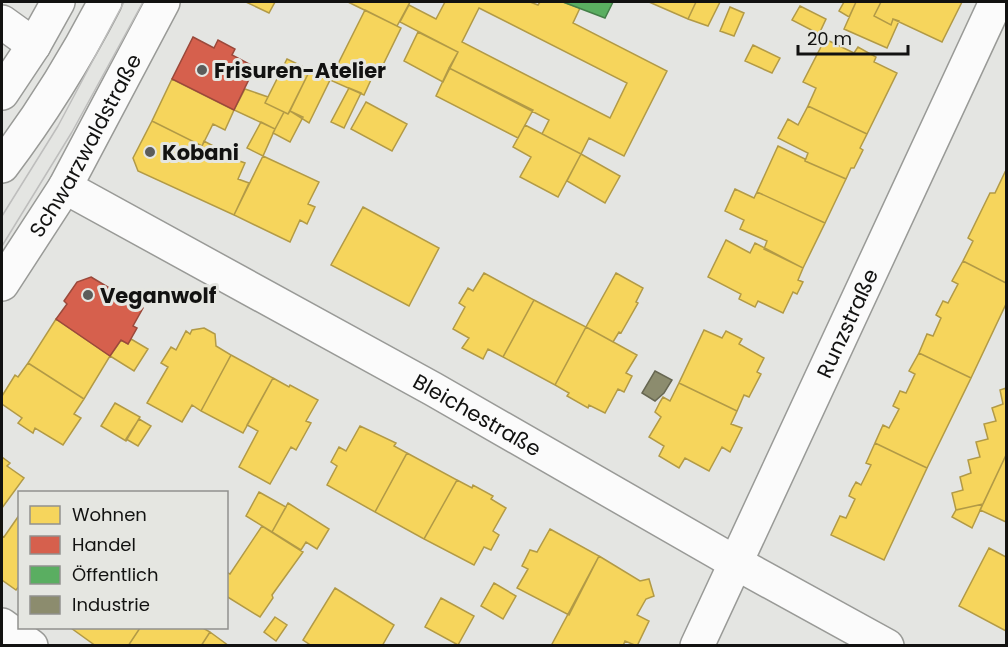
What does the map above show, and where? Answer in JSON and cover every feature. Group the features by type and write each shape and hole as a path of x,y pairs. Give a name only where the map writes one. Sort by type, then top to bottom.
{"street":[{"path":"2,93 34,45 58,2"},
{"path":"2,166 43,110 80,50 105,2"},
{"name":"Schwarzwaldstraße","path":"2,284 65,187 163,2"},
{"name":"Runzstraße","path":"697,645 996,2"},
{"path":"2,22 34,45"},
{"name":"Bleichestraße","path":"65,187 434,389 736,563 887,645"},
{"path":"2,624 31,645"}],"building: Wohnen":[{"path":"246,2 275,2 269,13"},
{"path":"348,2 410,2 397,26"},
{"path":"445,2 530,2 538,5 540,2 563,2 580,8 573,23 667,71 624,156 589,138 581,154 542,134 549,120 449,68 458,52 400,22 409,5 436,19","holes":["479,8 627,83 610,118 462,42"]},
{"path":"649,2 696,2 688,19"},
{"path":"696,2 720,2 708,26 688,19"},
{"path":"844,2 856,2 849,17 839,11"},
{"path":"856,2 881,2 874,16 891,25 893,19 899,21 887,48 844,29"},
{"path":"881,2 962,2 942,42 893,19 891,25 874,16"},
{"path":"800,6 826,19 819,34 792,20"},
{"path":"730,7 744,13 734,36 720,31"},
{"path":"365,10 401,28 379,73 375,71 364,95 330,80"},
{"path":"418,32 458,52 443,82 404,61"},
{"path":"825,39 854,53 858,47 876,57 874,62 897,73 867,134 808,106 816,88 803,82"},
{"path":"753,45 780,58 772,73 745,61"},
{"path":"287,59 310,70 288,114 265,103"},
{"path":"449,68 533,110 518,138 436,96"},
{"path":"310,70 330,80 309,123 290,111"},
{"path":"172,79 234,110 225,130 213,124 202,146 152,121"},
{"path":"349,88 361,93 344,128 331,122"},
{"path":"245,89 268,97 265,103 284,112 275,129 234,110"},
{"path":"366,102 407,124 392,151 351,129"},
{"path":"808,106 867,134 860,148 863,150 846,179 805,161 808,153 778,138 788,119 798,125"},
{"path":"290,111 303,117 290,142 273,133 284,112 288,114"},
{"path":"152,121 202,146 204,141 220,148 235,155 234,159 245,163 238,179 249,183 234,215 138,171 133,158"},
{"path":"261,122 275,129 263,156 247,148"},
{"path":"525,125 581,154 558,197 520,177 531,157 513,147"},
{"path":"778,146 846,179 825,223 757,192"},
{"path":"581,154 620,176 605,203 567,181"},
{"path":"263,156 319,182 308,204 315,207 307,224 300,220 290,242 234,215"},
{"path":"1005,172 1006,283 963,261 973,241 968,238 990,193 995,193"},
{"path":"735,189 754,198 757,192 825,223 803,268 764,249 767,241 740,229 744,220 725,211"},
{"path":"363,207 439,248 409,306 331,265"},
{"path":"726,240 750,253 755,243 803,268 798,280 803,282 797,294 793,292 783,313 758,301 755,307 739,299 741,294 708,277"},
{"path":"963,261 1006,283 1006,304 971,378 919,353 927,334 933,336 941,318 936,315 943,301 948,303 958,284 952,281"},
{"path":"484,273 534,300 503,357 488,349 483,359 462,348 469,338 453,329 465,307 459,303 468,288 473,291"},
{"path":"616,273 643,288 636,302 638,303 621,333 619,332 613,342 586,327"},
{"path":"534,300 586,327 555,385 503,357"},
{"path":"56,319 110,356 84,399 28,363"},
{"path":"586,327 637,355 626,373 632,376 624,392 618,389 605,413 589,405 588,408 567,396 569,393 555,385"},
{"path":"204,328 215,334 216,346 231,355 201,411 192,405 182,422 147,403 168,367 161,363 171,347 176,350 186,331 190,334 192,330"},
{"path":"704,330 722,338 726,331 742,339 739,344 764,358 757,372 761,374 749,397 744,395 737,411 679,383"},
{"path":"131,339 148,349 134,371 110,356 121,340 128,344"},
{"path":"919,353 971,378 927,468 875,443 883,425 889,428 899,409 893,406 900,391 906,393 915,374 909,371"},
{"path":"231,355 273,378 243,433 201,411"},
{"path":"28,363 84,399 74,414 81,418 63,445 35,428 33,433 18,423 22,418 2,404 2,396 15,375 18,377"},
{"path":"273,378 318,400 306,421 311,423 296,450 291,447 270,484 239,467 258,431 247,425"},
{"path":"679,383 737,411 731,424 742,428 730,452 722,447 709,471 685,458 679,468 659,456 664,446 649,437 661,417 655,412 660,402 663,397 670,401"},
{"path":"1006,388 1006,455 983,504 956,510 952,493 963,490 960,477 971,473 968,460 980,457 976,442 988,439 984,424 996,421 992,408 1003,404 1000,390"},
{"path":"115,403 140,417 126,441 101,426"},
{"path":"139,419 151,426 138,446 126,439"},
{"path":"360,426 396,443 394,446 407,453 375,512 327,485 337,466 331,462 339,447 346,451"},
{"path":"875,443 927,468 884,560 831,535 840,516 846,518 855,499 849,496 856,482 861,485 871,465 866,463"},
{"path":"407,453 457,480 424,539 375,512"},
{"path":"1006,455 1006,522 980,510"},
{"path":"2,457 10,463 7,466 24,478 2,508"},
{"path":"457,480 472,488 473,485 493,496 491,499 506,508 493,531 499,535 491,550 484,547 474,565 424,539"},
{"path":"259,492 286,507 272,532 246,516"},
{"path":"288,503 329,529 317,549 306,542 301,550 272,532"},
{"path":"983,504 972,528 952,517 956,510"},
{"path":"18,517 18,588 16,590 2,580 2,536 4,537"},
{"path":"262,526 303,552 272,595 273,598 260,617 228,597 228,573 230,574"},
{"path":"550,529 599,556 569,615 517,588 528,569 522,566 530,550 537,552"},
{"path":"989,548 1006,557 1006,631 959,606"},
{"path":"599,556 640,581 649,579 654,596 646,599 637,615 649,621 637,646 625,641 623,646 551,646"},
{"path":"494,583 516,596 503,619 481,606"},
{"path":"335,588 394,625 382,646 312,646 303,640"},
{"path":"441,598 474,616 458,645 425,627"},
{"path":"275,617 287,625 276,641 264,632"},
{"path":"72,629 139,629 128,646 96,646"},
{"path":"139,629 205,629 210,632 201,646 128,646"},
{"path":"210,632 229,646 201,646"}],"building: Handel":[{"path":"193,37 214,48 218,40 235,49 232,55 255,67 234,110 172,79"},
{"path":"91,277 143,308 133,326 137,328 128,344 121,340 110,356 56,319 67,304 64,301 77,282"}],"building: Öffentlich":[{"path":"563,2 613,2 605,18"}],"building: Industrie":[{"path":"655,371 672,380 664,393 655,401 642,393"}],"tram line":[{"path":"2,216 58,126 124,2"},
{"path":"2,246 72,132 143,2"}],"place":[{"name":"Frisuren-Atelier","path":"202,70"},
{"name":"Kobani","path":"150,152"},
{"name":"Veganwolf","path":"88,295"}]}
